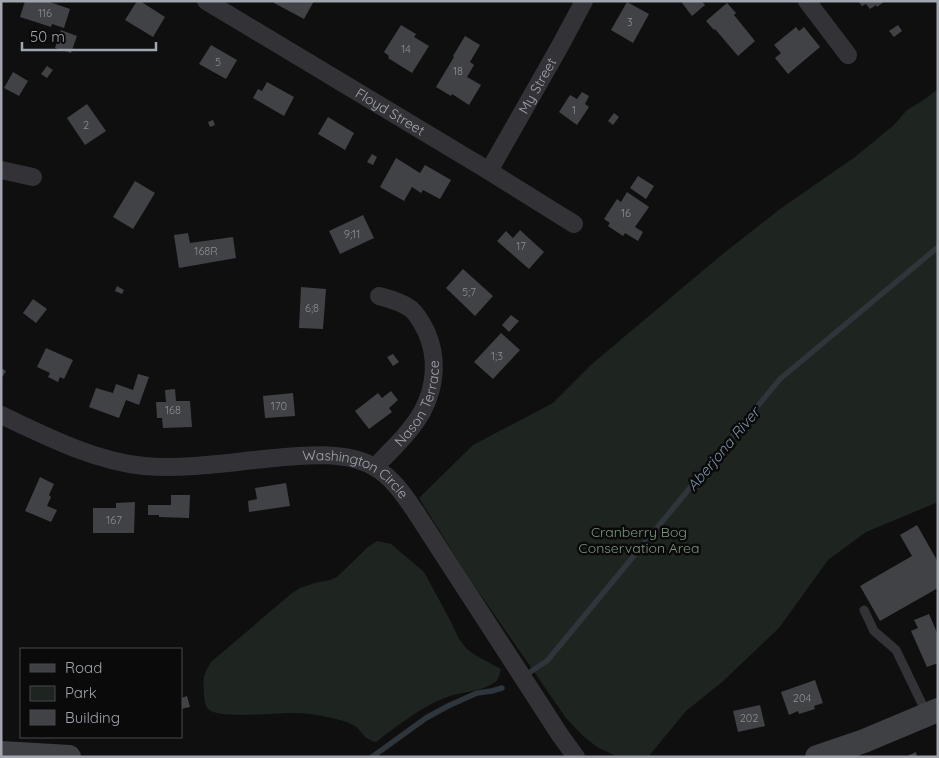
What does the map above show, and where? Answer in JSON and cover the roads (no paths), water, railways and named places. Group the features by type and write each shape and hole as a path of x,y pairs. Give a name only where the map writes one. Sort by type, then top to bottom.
{"main road":[{"path":"817,757 856,744 933,712"},
{"path":"1,753 69,757"}],"street":[{"name":"Floyd Street","path":"206,1 574,224"},
{"name":"My Street","path":"489,171 584,1"},
{"path":"807,1 848,55"},
{"path":"1,170 33,177"},
{"name":"Nason Terrace","path":"375,467 394,447 422,411 431,388 434,363 432,346 417,316 412,310 400,303 379,296"},
{"name":"Washington Circle","path":"1,414 39,433 86,452 142,466 172,467 319,456 348,457 366,462 375,467 393,482 415,511 576,757"}],"lane":[{"path":"864,610 874,631 896,650 933,712"}],"waterway":[{"name":"Aberjona River","path":"530,672 547,661 780,379 938,247"},
{"name":"Aberjona River","path":"372,757 426,718 448,706 477,693 502,688"}],"park label":[{"name":"Cranberry Bog Conservation Area","path":"639,540"}]}
